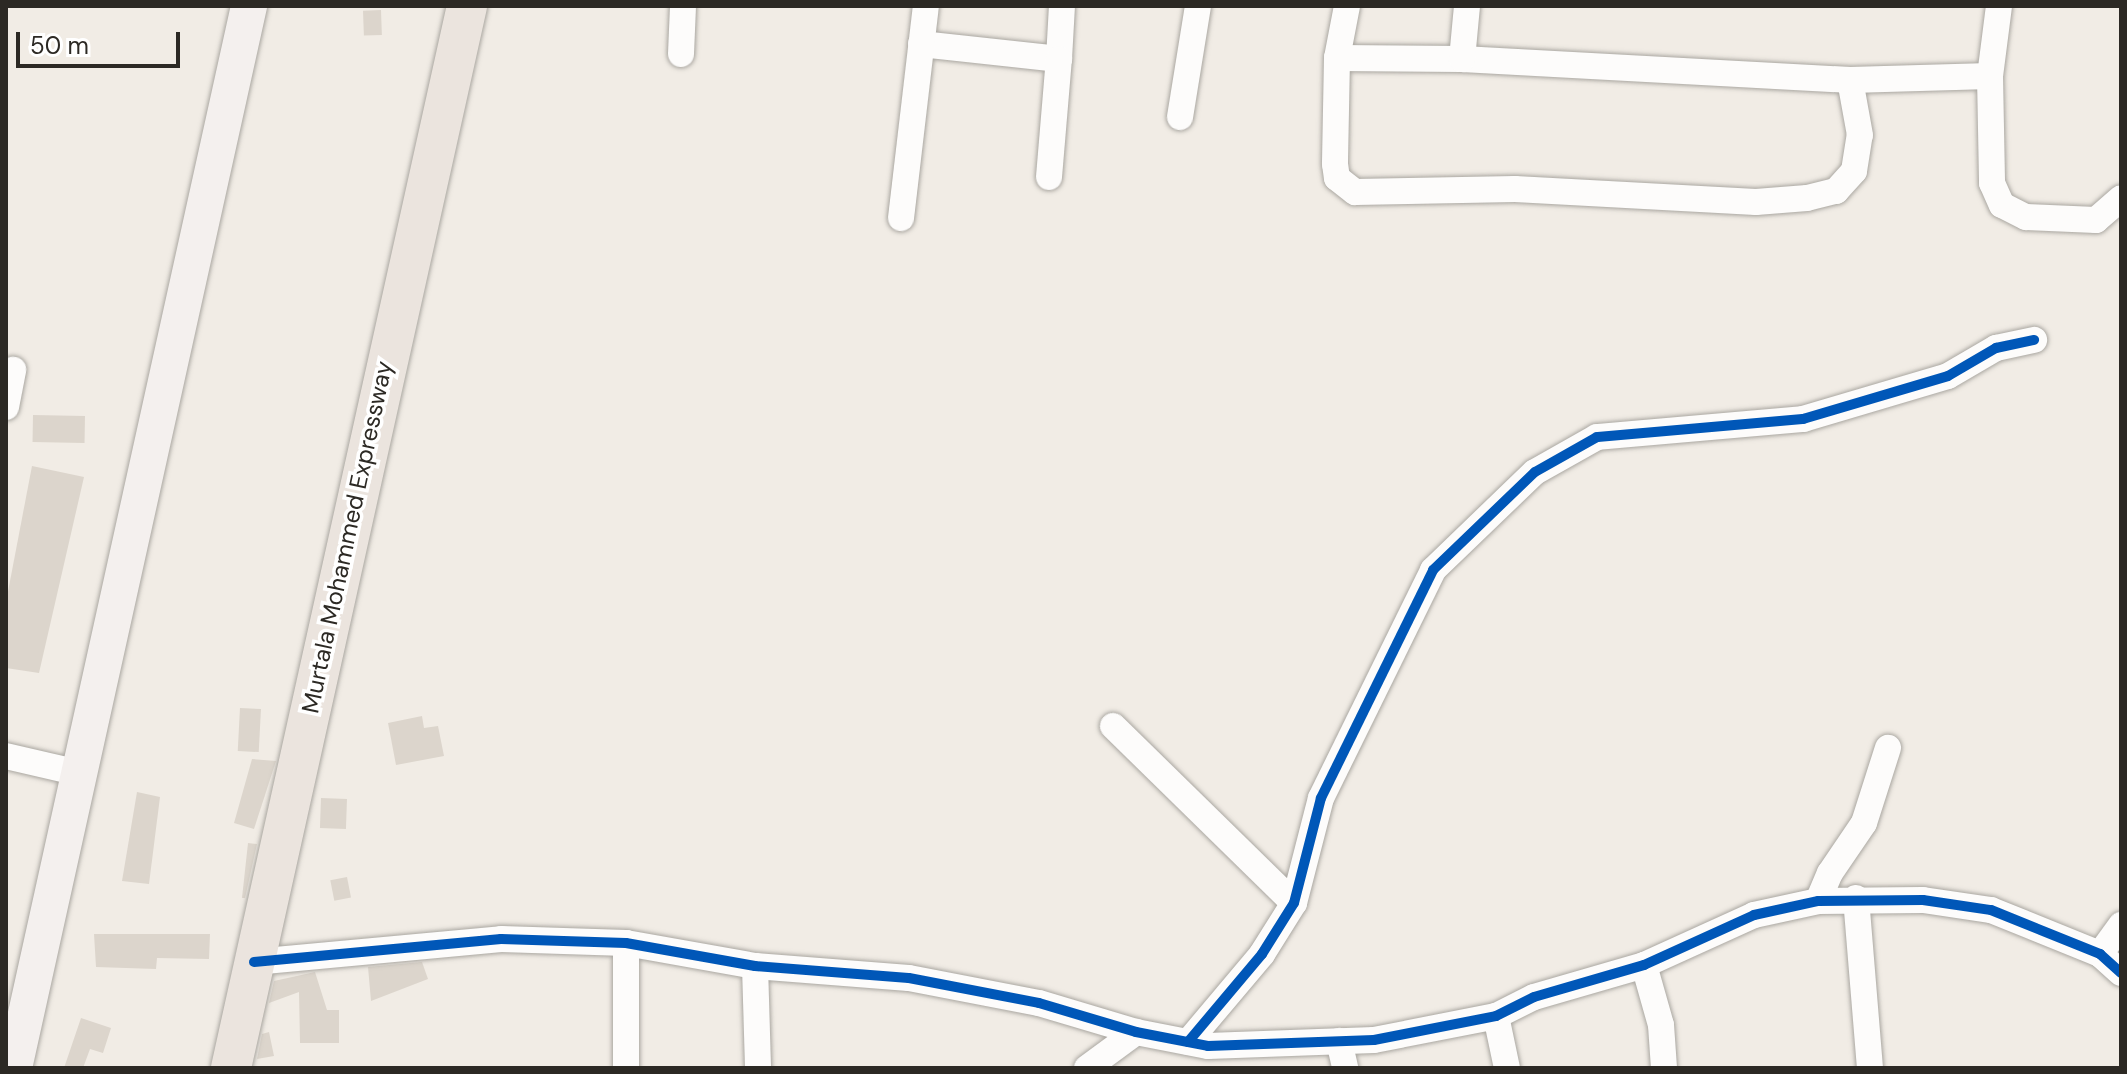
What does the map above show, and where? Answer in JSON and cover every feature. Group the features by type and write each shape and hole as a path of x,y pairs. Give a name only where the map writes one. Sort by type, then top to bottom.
{"main road":[{"path":"14,1068 249,6"},
{"name":"Murtala Mohammed Expressway","path":"231,1068 467,6"}],"street":[{"path":"681,54 683,6"},
{"path":"901,218 926,6"},
{"path":"1049,177 1062,6"},
{"path":"1180,117 1198,6"},
{"path":"1347,6 1337,58 1337,178 1344,188 1375,195 1515,189 1756,202 1836,191 1854,171 1860,135 1850,80"},
{"path":"1462,59 1467,6"},
{"path":"1999,6 1990,76 1992,183 2002,205 2026,217 2096,220 2121,198"},
{"path":"921,44 1059,59"},
{"path":"1337,58 1462,59 1850,80 1990,76"},
{"path":"1202,1052 1294,903 1321,798 1433,570 1535,472 1597,437 1803,419 1948,376 1996,348 2034,340"},
{"path":"6,407 13,370"},
{"path":"1113,726 1294,903"},
{"path":"1818,901 1830,873 1864,823 1888,748"},
{"path":"6,756 79,773"},
{"path":"254,962 501,939 626,943 755,966 909,978 1039,1003 1202,1052 1374,1040 1496,1016 1534,997 1644,965 1754,915 1818,901 1856,898 1923,900 1991,910 2100,954 2121,973"},
{"path":"1856,898 1870,1068"},
{"path":"2100,954 2121,925"},
{"path":"626,943 626,1068"},
{"path":"1644,965 1661,1025 1664,1068"},
{"path":"755,966 758,1068"},
{"path":"1496,1016 1507,1068"},
{"path":"1087,1068 1136,1032"},
{"path":"1339,1041 1345,1068"}],"building":[{"path":"381,10 382,35 364,36 363,11"},
{"path":"33,415 85,416 85,443 33,442"},
{"path":"32,466 84,477 39,673 6,668 6,602"},
{"path":"240,708 261,709 259,752 238,751"},
{"path":"422,716 424,728 438,726 444,756 396,765 388,723"},
{"path":"252,759 276,761 254,829 234,823"},
{"path":"137,792 160,797 149,884 122,881"},
{"path":"321,798 347,799 346,829 320,828"},
{"path":"248,843 257,844 245,898 242,898"},
{"path":"347,877 351,898 334,901 330,880"},
{"path":"94,934 210,934 209,959 157,958 156,969 96,967"},
{"path":"422,962 428,979 371,1001 368,967"},
{"path":"315,972 327,1010 339,1010 339,1043 300,1043 299,992 269,1003 274,981"},
{"path":"81,1018 111,1028 103,1053 90,1049 83,1068 64,1068"},
{"path":"269,1032 274,1056 257,1059 262,1034"}],"cycle path":[{"path":"1188,1042 1262,954 1294,903 1321,798 1433,570 1535,472 1597,437 1803,419 1948,376 1996,348 2034,340"},
{"path":"254,962 501,939 626,943 755,966 909,978 1039,1003 1136,1032 1208,1046 1374,1040 1496,1016 1534,997 1644,965 1754,915 1818,901 1923,900 1991,910 2100,954 2121,973"}]}
